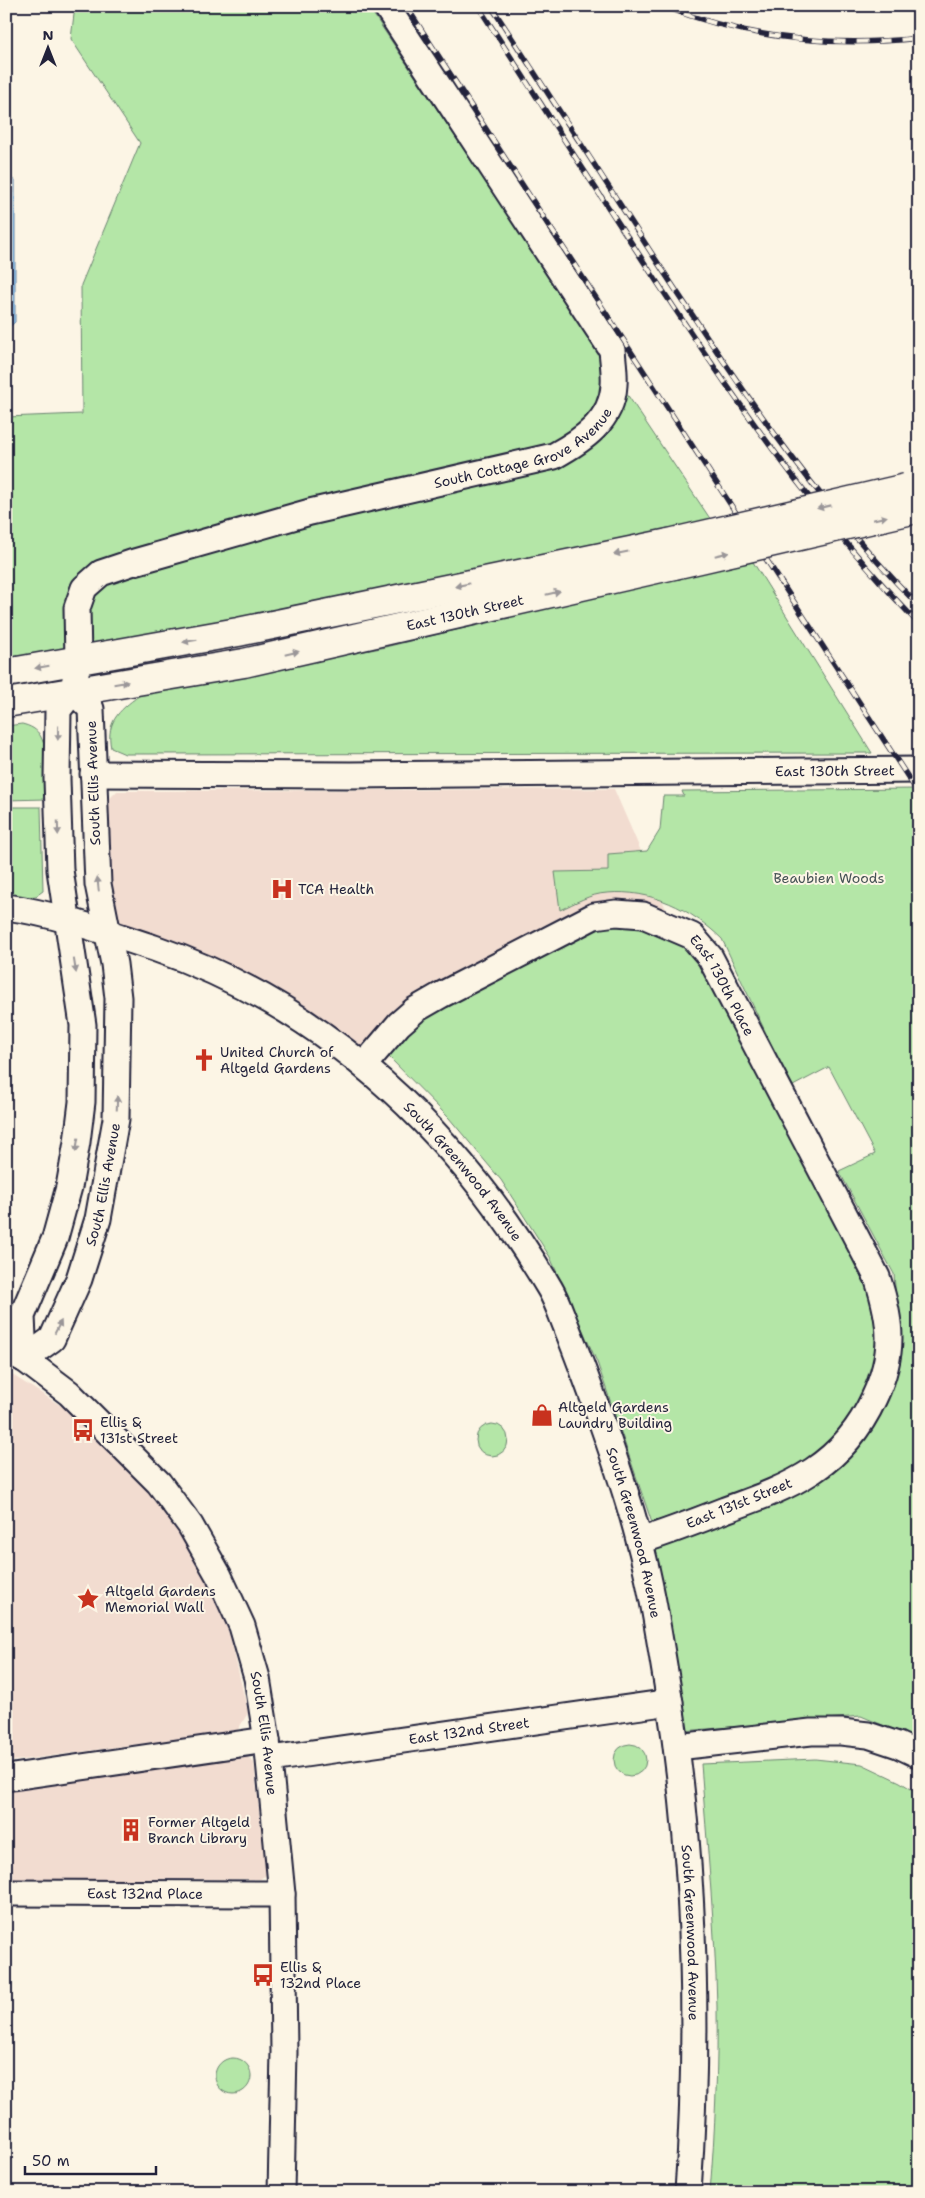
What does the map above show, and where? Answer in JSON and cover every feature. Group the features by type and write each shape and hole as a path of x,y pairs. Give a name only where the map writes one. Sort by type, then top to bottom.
{"main road":[{"name":"East 130th Street","path":"6,702 244,664 672,554 914,498"},
{"name":"East 130th Street","path":"6,673 672,554"}],"street":[{"name":"South Cottage Grove Avenue","path":"73,691 78,661 77,608 84,588 101,573 310,512 554,456 576,444 603,420 610,406 614,386 612,350 386,6"},
{"name":"South Ellis Avenue","path":"15,1354 52,1339 66,1311 79,1279 92,1236 105,1185 116,1119 118,998 114,964 106,932 98,884 90,709 73,691"},
{"path":"15,1354 22,1316 36,1287 58,1229 78,1142 82,1102 83,1025 60,870 57,779 58,710 73,691"},
{"name":"East 130th Street","path":"93,774 360,775 919,770"},
{"path":"6,907 67,918 106,932"},
{"name":"East 130th Place","path":"364,1065 398,1024 415,1010 594,916 616,913 643,915 692,936 710,957 877,1277 885,1302 890,1328 890,1352 882,1381"},
{"name":"South Greenwood Avenue","path":"106,932 171,954 230,978 326,1036 364,1065 424,1121 455,1155 487,1195 552,1292 584,1370 608,1438 640,1541 658,1632 677,1747 686,1833 695,2019 692,2135 688,2192"},
{"name":"South Ellis Avenue","path":"15,1354 69,1393 159,1483 190,1525 219,1576 242,1626 257,1678 268,1749 282,1894 284,2052 281,2192"},
{"name":"East 131st Street","path":"640,1541 785,1488 812,1471 835,1454 855,1433 882,1381"},
{"name":"East 132nd Street","path":"6,1778 670,1702"},
{"path":"677,1747 811,1732 841,1732 898,1744 919,1755"},
{"name":"East 132nd Place","path":"6,1893 282,1894"}],"shaded area":[{"path":"614,789 666,909 634,902 608,902 367,1045 361,1046 298,1001 250,977 198,953 117,923 107,860 107,801 117,791"},
{"path":"6,1371 74,1414 153,1494 181,1534 206,1580 230,1635 248,1713 237,1731 6,1762"},
{"path":"246,1756 254,1763 266,1875 260,1879 6,1879 6,1787"}],"green space":[{"path":"75,6 368,6 711,520 161,639 6,664 6,417 82,414 81,285 140,143 71,39"},
{"path":"753,562 872,753 125,754 111,748 110,738 113,722 128,704 143,693 381,648 643,585"},
{"path":"22,724 35,730 43,743 46,759 46,799 6,800 6,726"},
{"name":"Beaubien Woods","path":"919,789 919,1740 861,1716 683,1731 652,1547 783,1501 855,1449 892,1390 899,1338 894,1274 839,1171 875,1154 829,1067 791,1087 722,939 684,910 655,898 639,894 607,893 595,895 560,910 555,872 608,871 608,854 647,851 660,830 663,796 684,796 682,791"},
{"path":"6,807 41,807 43,891 36,896 28,897 27,901 6,899"},
{"path":"629,923 672,937 705,968 869,1286 878,1325 873,1371 855,1412 827,1445 788,1472 652,1523 597,1362 550,1257 501,1180 449,1118 388,1056 412,1026 432,1012 590,927"},
{"path":"492,1424 504,1428 508,1440 504,1452 492,1456 480,1452 476,1440 480,1428"},
{"path":"630,1744 636,1745 641,1749 645,1754 645,1766 641,1771 636,1775 630,1776 624,1775 619,1771 615,1766 614,1760 615,1754 619,1749 624,1745"},
{"path":"815,1759 862,1764 900,1782 919,1794 919,2192 710,2192 716,2099 717,2006 713,1915 701,1764"},
{"path":"233,2058 240,2059 246,2063 250,2069 250,2083 246,2089 240,2093 233,2094 226,2093 220,2089 216,2083 215,2076 216,2069 220,2063 226,2059"}],"water":[{"path":"6,172 15,181 15,322 6,330"}],"railway":[{"path":"406,6 919,794"},
{"path":"478,6 638,253 736,398 841,537 919,624"},
{"path":"491,6 654,257 746,394 845,525 919,606"},
{"path":"663,6 725,26 789,38 854,42 919,38"}],"place":[{"name":"TCA Health","path":"282,889"},
{"name":"United Church of Altgeld Gardens","path":"204,1060"},
{"name":"Altgeld Gardens Laundry Building","path":"542,1415"},
{"name":"Ellis & 131st Street","path":"83,1430"},
{"name":"Altgeld Gardens Memorial Wall","path":"88,1599"},
{"name":"Former Altgeld Branch Library","path":"131,1830"},
{"name":"Ellis & 132nd Place","path":"263,1975"}]}
